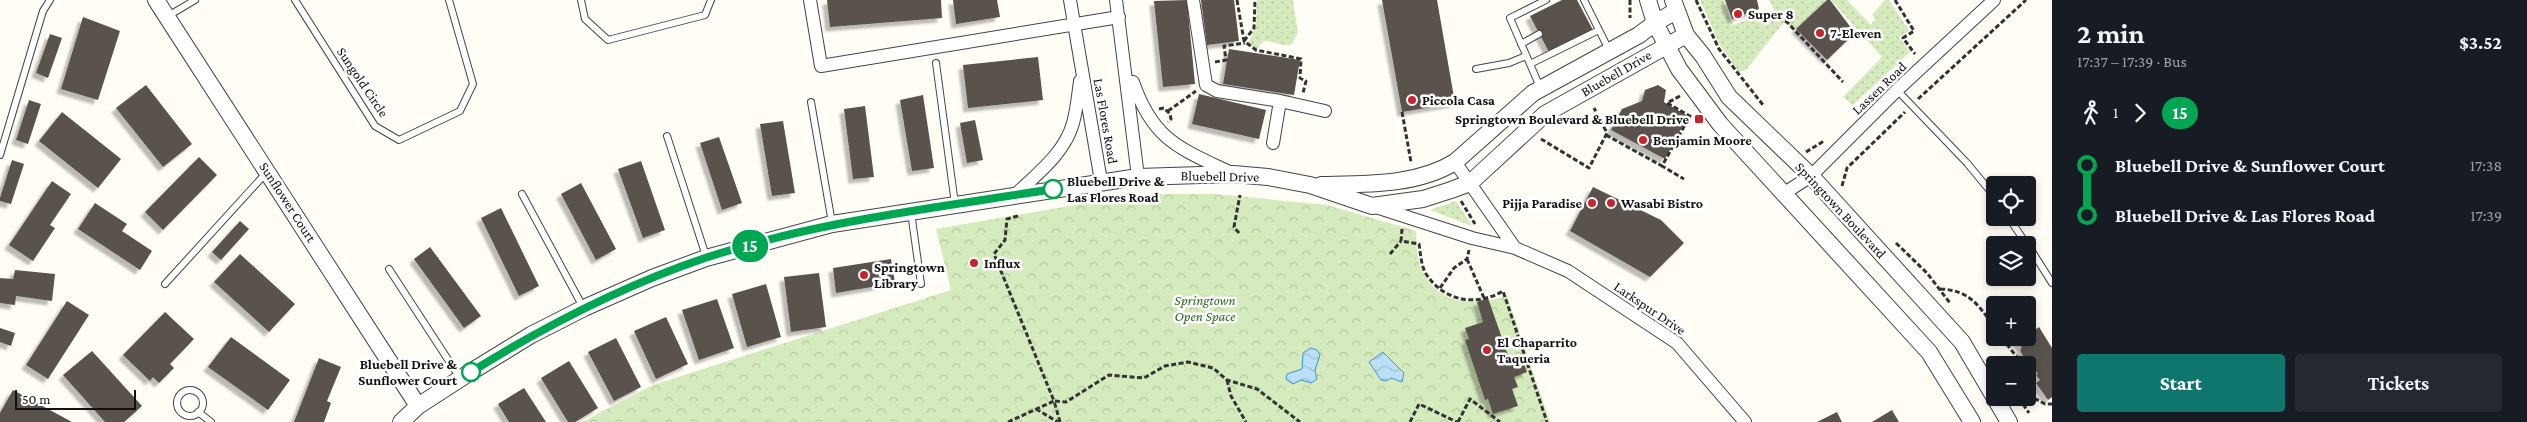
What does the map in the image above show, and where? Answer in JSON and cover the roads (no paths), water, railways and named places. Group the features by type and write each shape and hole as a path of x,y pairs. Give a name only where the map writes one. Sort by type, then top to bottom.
{"street":[{"name":"Sunflower Court","path":"156,0 418,406"},
{"path":"810,0 821,66 1119,17"},
{"name":"Las Flores Road","path":"1070,0 1101,181"},
{"name":"Las Flores Road","path":"1116,0 1126,63 1138,177"},
{"path":"1193,0 1206,85 1217,91 1280,101 1325,111"},
{"path":"1648,0 1655,23 1679,69 1720,124 1929,352 1972,422"},
{"name":"Lassen Road","path":"1783,194 1811,176 1897,90 1994,0"},
{"name":"Bluebell Drive","path":"1310,185 1384,183 1440,171 1455,162 1540,89 1639,35 1675,6"},
{"name":"Springtown Boulevard","path":"1675,6 1686,35 1703,56 1729,97 1811,176 1962,342 2009,422"},
{"name":"Bluebell Drive","path":"401,422 418,406 531,335 584,308 652,278 706,258 832,224 911,210 1138,177 1232,174 1268,177 1310,185 1372,206 1423,199 1470,183 1545,114 1686,35"},
{"name":"Las Flores Road","path":"1126,63 1137,94 1159,132 1177,147 1232,174"},
{"name":"Las Flores Road","path":"1015,195 1050,162 1066,140 1073,124 1082,66"},
{"path":"1273,143 1280,101"},
{"path":"1455,162 1515,248"},
{"name":"Larkspur Drive","path":"1372,206 1472,238 1515,248 1568,271 1677,343 1744,422"}],"lane":[{"path":"0,155 43,11 50,0"},
{"path":"168,16 195,0"},
{"name":"Sungold Circle","path":"295,0 375,126 399,140 460,111 473,84 449,0"},
{"path":"581,0 585,18 608,40 704,15 711,0"},
{"path":"1540,89 1510,18 1546,0"},
{"path":"1584,0 1586,10 1610,51"},
{"path":"1530,64 1599,30"},
{"path":"1521,44 1539,34"},
{"path":"1476,69 1509,64 1526,56"},
{"path":"936,63 955,204"},
{"path":"1897,90 1967,163 1986,186"},
{"path":"811,102 832,224"},
{"path":"667,136 706,258"},
{"path":"165,284 268,171"},
{"path":"522,194 584,308"},
{"path":"911,210 921,284"},
{"path":"2036,259 2052,283"},
{"path":"389,269 461,379"},
{"path":"193,390 200,395 203,402 198,412 187,416 180,411 177,404 179,396 185,391 193,390"},
{"path":"198,412 211,422"}],"water":[{"path":"1311,348 1317,350 1320,355 1315,370 1317,379 1311,383 1301,380 1293,384 1286,379 1287,374 1302,369 1303,353"},
{"path":"1383,352 1404,373 1402,382 1391,378 1386,381 1381,380 1369,362"}],"place":[{"name":"Super 8","path":"1738,14"},
{"name":"7-Eleven","path":"1820,33"},
{"name":"Piccola Casa","path":"1412,100"},
{"name":"Springtown Boulevard & Bluebell Drive","path":"1699,119"},
{"name":"Benjamin Moore","path":"1643,140"},
{"name":"Bluebell Drive & Las Flores Road","path":"1053,189"},
{"name":"Pijja Paradise","path":"1592,203"},
{"name":"Wasabi Bistro","path":"1611,203"},
{"name":"Influx","path":"974,263"},
{"name":"Springtown Library","path":"864,275"},
{"name":"El Chaparrito Taqueria","path":"1487,350"},
{"name":"Bluebell Drive & Sunflower Court","path":"471,372"}],"park label":[{"name":"Springtown Open Space","path":"1205,308"}]}
